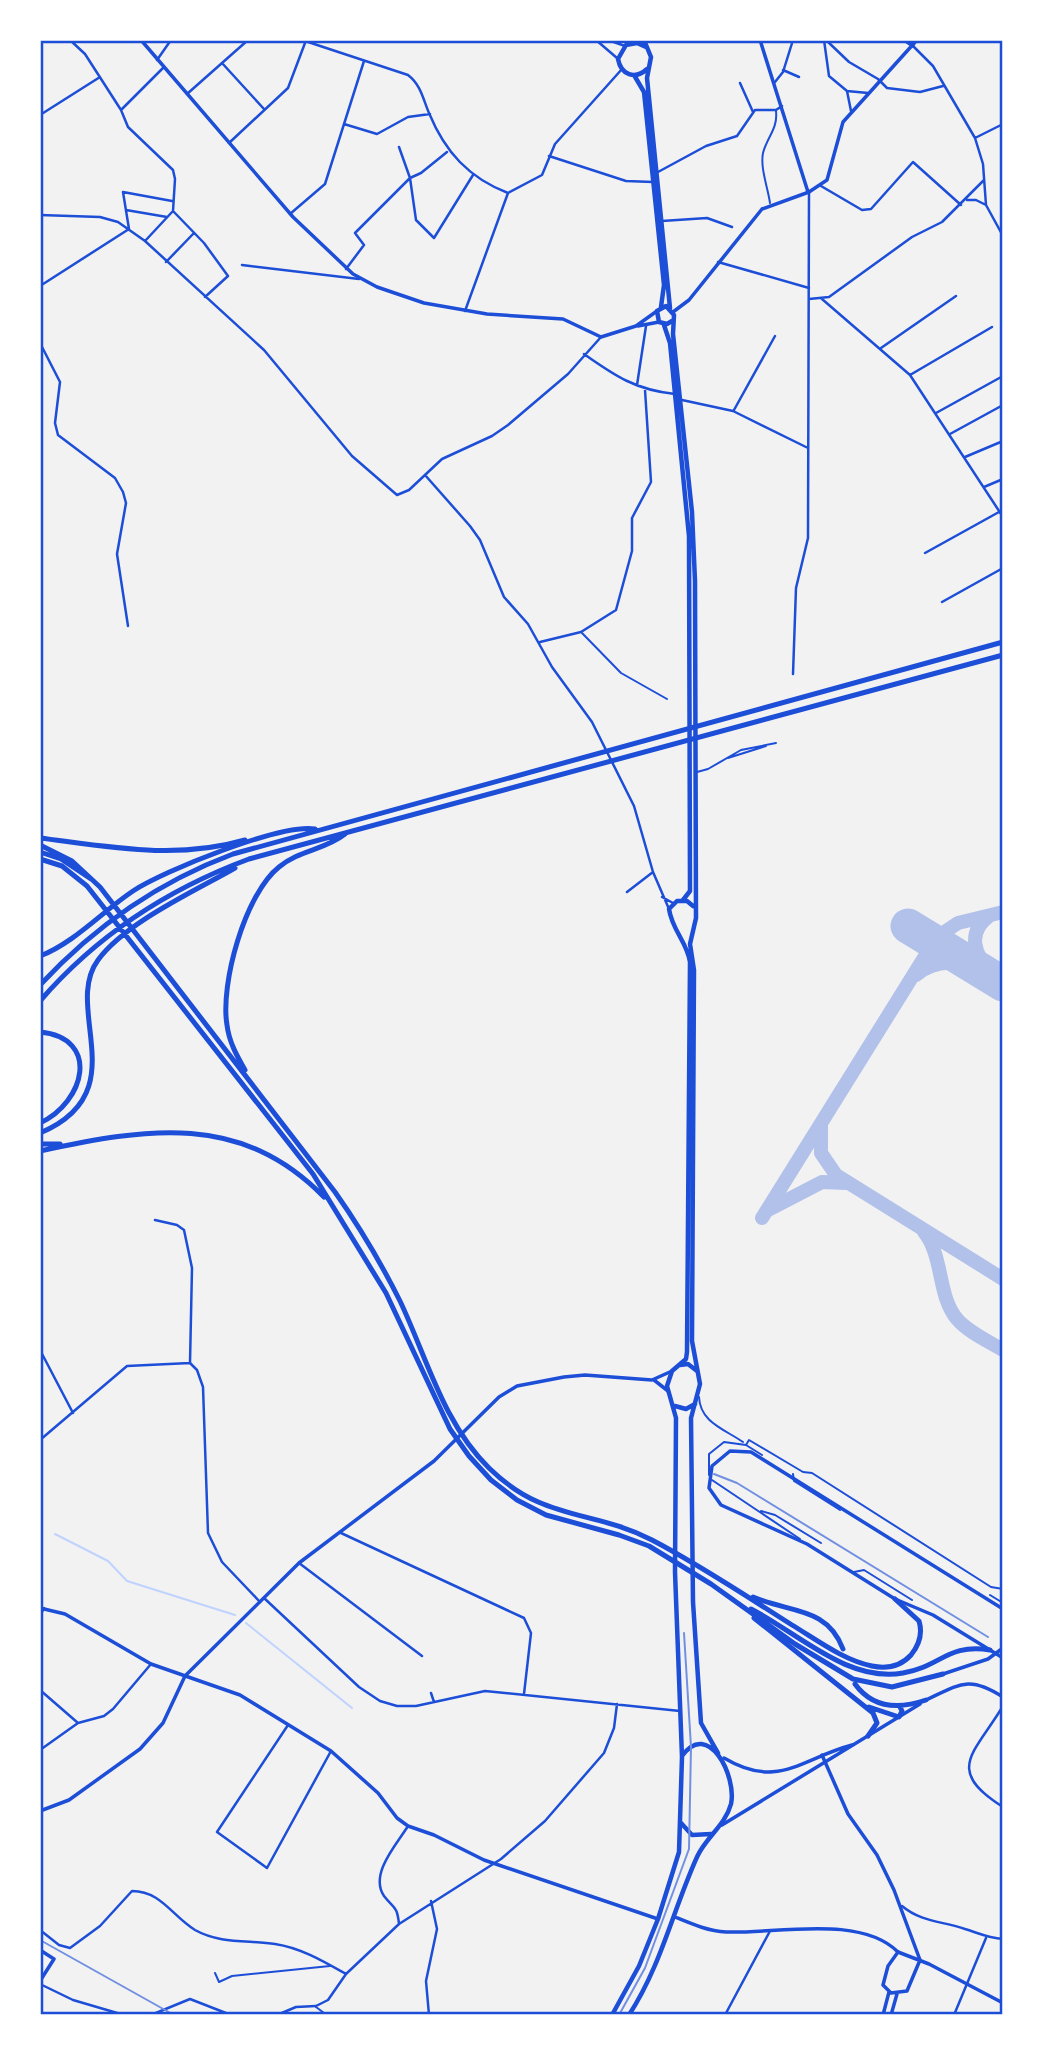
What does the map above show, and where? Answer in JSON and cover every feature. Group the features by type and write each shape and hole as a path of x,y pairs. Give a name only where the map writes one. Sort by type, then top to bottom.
{"highway":[{"path":"40,985 101,928 164,886 233,854 1003,642"},
{"path":"40,1001 85,955 136,916 191,883 249,859 1003,655"},
{"path":"40,838 132,850 174,852 231,844 304,823 326,827"},
{"path":"40,956 58,947 150,881 249,842 303,827 317,829"},
{"path":"251,1082 232,1044 226,1014 229,981 251,905 263,883 283,863 306,852 333,844 349,831"},
{"path":"40,845 63,855 94,880 349,1212 409,1322 461,1432 481,1460 505,1482 551,1509 635,1532 667,1548 829,1647 866,1664 883,1667 905,1660 921,1637 916,1616 895,1599"},
{"path":"40,852 61,859 94,880"},
{"path":"40,859 71,871 102,905 306,1164 382,1284 450,1429 483,1473 527,1505 578,1525 630,1538 666,1556 816,1657 860,1682 902,1686 943,1674"},
{"path":"40,1133 70,1115 89,1082 94,1053 88,992 98,960 177,898 249,859"},
{"path":"40,1032 50,1033 69,1045 80,1070 78,1087 66,1105 40,1123"},
{"path":"40,1151 162,1132 225,1137 256,1147 284,1162 313,1185 336,1209"},
{"path":"40,1144 74,1144"},
{"path":"732,1587 776,1606 818,1616 831,1626 843,1649"},
{"path":"733,1599 847,1665 866,1672 903,1674 960,1649 990,1650"},
{"path":"733,1599 876,1718 876,1726 868,1736"},
{"path":"855,1684 877,1703 900,1707 926,1700"},
{"path":"860,1703 899,1717 902,1711 900,1707"}],"main road":[{"path":"141,40 290,214 346,269 362,279 405,297 465,311 563,318 601,337 636,326 672,321"},
{"path":"644,40 651,57 648,68 657,173 693,541 693,705"},
{"path":"760,40 809,192"},
{"path":"904,40 913,46"},
{"path":"636,326 659,309 672,310 689,300 754,216 771,204 821,186 832,169 837,135 851,111 917,40"},
{"path":"647,48 637,43 628,43 618,60 622,69 634,75 644,92 664,285 659,309 661,324 670,343 689,536 695,772 695,918 692,931 692,1341 700,1384 698,1400 691,1418 692,1602 701,1723 718,1753"},
{"path":"634,75 648,68"},
{"path":"682,901 690,891 694,757"},
{"path":"40,1811 69,1800 149,1741 163,1723 185,1675 299,1563 434,1461 499,1396 517,1386 585,1375 653,1380 680,1365 687,1352 690,962 668,909 673,903 682,901 693,906"},
{"path":"677,935 684,936 692,931"},
{"path":"680,1365 688,1364 697,1372"},
{"path":"668,1391 672,1371"},
{"path":"612,2015 639,1966 673,1879 680,1823 682,1757 674,1406 668,1391 653,1380"},
{"path":"674,1406 686,1409 698,1400"},
{"path":"1003,1609 763,1458 738,1449 724,1453 715,1462 708,1483 717,1502 807,1544 895,1599 933,1615 1003,1658"},
{"path":"42,1608 65,1614 151,1664 230,1689 331,1751 378,1793 397,1818 408,1826 493,1862 596,1900 658,1919"},
{"path":"943,1674 993,1656 1003,1648"},
{"path":"629,2015 653,1973 698,1854 722,1825 926,1700 968,1682 988,1687 1003,1697"},
{"path":"682,1757 691,1747 698,1745 750,1771 776,1774 793,1770 822,1755 855,1744"},
{"path":"822,1755 848,1814 877,1855 902,1906 920,1960 907,1991 897,1994 889,1992 883,1985 884,1974 898,1952"},
{"path":"722,1825 733,1794 724,1758"},
{"path":"680,1823 692,1835 706,1836 715,1832"},
{"path":"675,1917 706,1929 770,1931 816,1926 886,1941 898,1952 920,1960 1003,2003"},
{"path":"40,1950 54,1959 40,1982"},
{"path":"883,2015 889,1992"},
{"path":"891,2015 897,1994"}],"street":[{"path":"70,40 85,54 121,110 128,127 173,170 173,211 228,275 205,297"},
{"path":"157,60 171,40"},
{"path":"186,95 248,40"},
{"path":"596,40 618,60"},
{"path":"608,40 628,43"},
{"path":"775,82 783,70 793,40"},
{"path":"825,40 849,62 878,79 887,88 920,92 944,85"},
{"path":"825,40 829,76 847,90 869,93"},
{"path":"229,143 288,88 303,42 408,75 419,88 447,151 473,174 508,193"},
{"path":"913,46 933,66 975,138 986,205 1003,236"},
{"path":"290,214 325,184 364,61"},
{"path":"222,63 264,109"},
{"path":"121,110 163,68"},
{"path":"465,311 508,193 542,175 555,144 622,69"},
{"path":"783,70 799,77"},
{"path":"40,115 100,77"},
{"path":"740,83 753,112"},
{"path":"847,90 851,111"},
{"path":"753,112 776,110 782,106"},
{"path":"657,173 706,146 737,136 753,112"},
{"path":"344,124 377,134 408,117 430,114"},
{"path":"975,138 1003,124"},
{"path":"399,147 410,178 416,220 435,238 473,174"},
{"path":"346,269 364,244 355,233 410,178 421,173 447,151"},
{"path":"549,156 626,181 653,183"},
{"path":"821,186 862,210 871,209 912,162 961,205"},
{"path":"809,299 830,297 912,237 942,222 967,200 984,180"},
{"path":"128,229 123,192 172,201"},
{"path":"793,674 796,588 808,538 809,192"},
{"path":"967,200 976,200 986,205"},
{"path":"126,210 167,217"},
{"path":"145,241 173,211"},
{"path":"40,215 100,217 118,222 145,241 264,350 352,456 387,488 401,495 442,459 492,436 508,425 568,374 601,337"},
{"path":"662,221 707,218 732,227"},
{"path":"40,286 128,229"},
{"path":"166,261 194,233"},
{"path":"718,262 809,288"},
{"path":"242,265 362,279"},
{"path":"881,348 956,296"},
{"path":"822,299 910,375 1003,517"},
{"path":"637,385 646,325"},
{"path":"910,375 992,327"},
{"path":"733,411 775,336"},
{"path":"40,343 60,382 55,423 58,435 115,478 123,492 126,503 117,554 128,626"},
{"path":"584,354 618,379 645,390 676,394"},
{"path":"936,413 1003,376"},
{"path":"539,643 581,632 618,606 632,551 632,518 651,482 645,390"},
{"path":"681,400 733,411 808,449"},
{"path":"950,434 1003,405"},
{"path":"965,457 1003,441"},
{"path":"425,475 480,540 504,597 539,643 552,667 598,734 634,806 653,872 668,909"},
{"path":"984,487 1003,479"},
{"path":"925,553 999,512"},
{"path":"942,603 1003,568"},
{"path":"627,892 653,872"},
{"path":"662,897 673,903"},
{"path":"155,1220 177,1224 184,1230 192,1268 190,1363 197,1370 203,1387 206,1524 211,1542 222,1563 260,1602"},
{"path":"40,1350 73,1413"},
{"path":"40,1440 113,1375 127,1366 190,1363"},
{"path":"340,1532 524,1618 531,1633 524,1694"},
{"path":"299,1563 422,1656"},
{"path":"264,1598 372,1696 407,1707 485,1690 680,1711"},
{"path":"40,1616 42,1608"},
{"path":"40,1750 78,1723 104,1716 151,1664"},
{"path":"41,1691 78,1723"},
{"path":"432,1693 434,1702"},
{"path":"277,2015 296,2007 316,2006 328,2000 346,1974 399,1924 493,1862 501,1860 545,1821 585,1778 609,1744 617,1704"},
{"path":"1003,1706 972,1756 968,1772 975,1787 1003,1807"},
{"path":"288,1725 217,1832 267,1868 331,1751"},
{"path":"399,1924 397,1908 384,1895 379,1882 384,1864 408,1826"},
{"path":"40,1930 60,1945 69,1948 100,1926 132,1891 143,1891 153,1895 196,1930 231,1942 277,1944 309,1954 346,1974"},
{"path":"429,2015 426,1981 437,1929 431,1901"},
{"path":"902,1906 924,1920 964,1928 986,1938 1003,1939"},
{"path":"725,2015 770,1931"},
{"path":"954,2015 986,1938"},
{"path":"40,1982 73,2000 124,2015"},
{"path":"151,2015 190,1999 231,2015"}],"lane":[{"path":"771,204 763,161 764,151 776,125 776,110"},
{"path":"581,632 621,673 667,699"},
{"path":"695,772 708,769 723,759 741,750 776,743 723,759"},
{"path":"698,1400 707,1419 762,1455"},
{"path":"746,1445 750,1440 803,1472 812,1473 990,1587 1003,1589"},
{"path":"746,1445 735,1442 719,1444 709,1454 708,1470 716,1484 807,1544"},
{"path":"793,1474 794,1481 840,1510"},
{"path":"757,1510 775,1515 821,1543"},
{"path":"883,1534 918,1557"},
{"path":"853,1573 864,1570 912,1600"},
{"path":"990,1595 1003,1603"},
{"path":"215,1973 219,1982 232,1976 331,1966"},
{"path":"316,2006 324,2013 353,2015"}],"waterway":[{"path":"55,1534 108,1561 127,1581 235,1615"},
{"path":"246,1623 352,1708"}],"taxiway":[{"path":"762,1218 937,937 958,923 1003,912"},
{"path":"989,916 977,930 975,944 977,952 991,973"},
{"path":"916,975 938,964 960,964 1003,984"},
{"path":"821,1126 821,1153 836,1175 1003,1279"},
{"path":"768,1210 822,1182 846,1183"},
{"path":"924,1232 935,1253 946,1299 957,1319 972,1332 1003,1350"}],"runway":[{"path":"908,926 1003,984"}],"tram line":[{"path":"714,1474 737,1483 988,1637"},
{"path":"619,2015 645,1968 689,1849 691,1747 684,1633"},
{"path":"40,1940 174,2015"}]}
